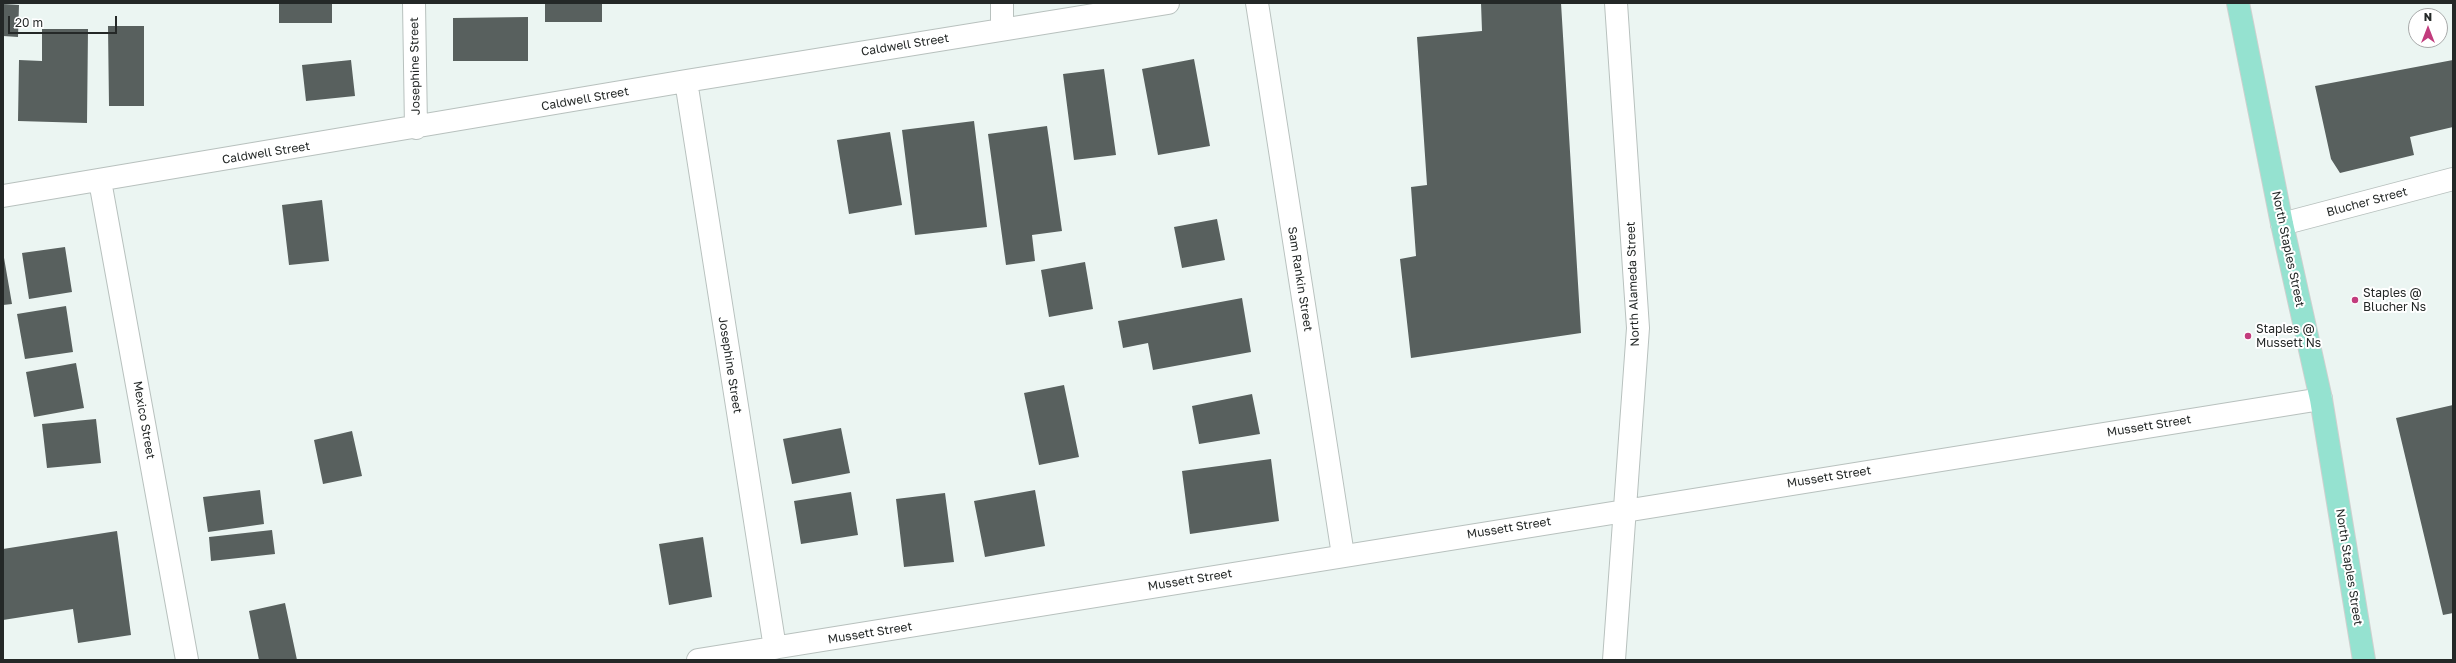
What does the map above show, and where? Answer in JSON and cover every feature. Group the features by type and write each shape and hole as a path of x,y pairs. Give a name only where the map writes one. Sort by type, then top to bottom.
{"main road":[{"name":"North Staples Street","path":"2238,3 2282,224 2321,399 2364,660"}],"street":[{"name":"Josephine Street","path":"414,3 416,128"},
{"path":"1002,3 1002,29"},
{"name":"Caldwell Street","path":"3,196 416,128 686,81 1168,3"},
{"name":"Sam Rankin Street","path":"1257,3 1343,555"},
{"name":"North Alameda Street","path":"1614,660 1638,328 1616,3"},
{"name":"Josephine Street","path":"686,81 775,648"},
{"name":"Blucher Street","path":"2282,224 2453,179"},
{"name":"Mexico Street","path":"100,180 187,660"},
{"name":"Mussett Street","path":"698,660 1626,509 2321,399"}],"building":[{"path":"279,3 332,3 332,23 279,23"},
{"path":"545,3 602,3 602,22 545,22"},
{"path":"1481,3 1561,3 1581,333 1411,358 1400,259 1416,256 1411,187 1427,185 1417,37 1482,31"},
{"path":"3,4 19,5 18,37 3,36"},
{"path":"528,17 528,61 453,61 453,18"},
{"path":"108,26 144,26 144,106 109,106"},
{"path":"42,29 88,29 87,123 18,121 19,60 42,61"},
{"path":"1194,59 1210,146 1158,155 1142,69"},
{"path":"351,60 355,96 306,101 302,65"},
{"path":"2453,60 2453,127 2410,137 2414,155 2340,173 2331,159 2315,86"},
{"path":"1104,69 1116,155 1074,160 1063,74"},
{"path":"974,121 987,227 915,235 902,130"},
{"path":"1047,126 1062,231 1032,235 1035,261 1006,265 988,134"},
{"path":"890,132 902,205 849,214 837,140"},
{"path":"322,200 329,261 289,265 282,205"},
{"path":"1217,219 1225,260 1182,268 1174,227"},
{"path":"65,247 72,292 29,299 22,253"},
{"path":"3,252 12,304 3,305"},
{"path":"1085,262 1093,309 1049,317 1041,270"},
{"path":"1242,298 1251,352 1153,370 1148,343 1123,348 1118,321"},
{"path":"66,306 73,352 25,359 17,314"},
{"path":"76,363 84,408 34,417 26,372"},
{"path":"1064,385 1079,457 1039,465 1024,393"},
{"path":"1252,394 1260,434 1199,444 1192,406"},
{"path":"2453,405 2453,613 2443,615 2396,418"},
{"path":"96,419 101,463 47,468 42,424"},
{"path":"841,428 850,473 792,484 783,439"},
{"path":"352,431 362,476 323,484 314,440"},
{"path":"1271,459 1279,521 1190,534 1182,471"},
{"path":"260,490 264,524 208,532 203,497"},
{"path":"1035,490 1045,546 985,557 974,501"},
{"path":"851,492 858,535 801,544 794,501"},
{"path":"945,493 954,562 904,567 896,499"},
{"path":"272,530 275,554 211,561 209,537"},
{"path":"117,531 131,635 78,643 73,609 3,620 3,549"},
{"path":"703,537 712,597 669,605 659,544"},
{"path":"285,603 297,660 259,660 249,611"}],"place":[{"name":"Staples @ Blucher Ns","path":"2355,300"},
{"name":"Staples @ Mussett Ns","path":"2248,336"}]}
